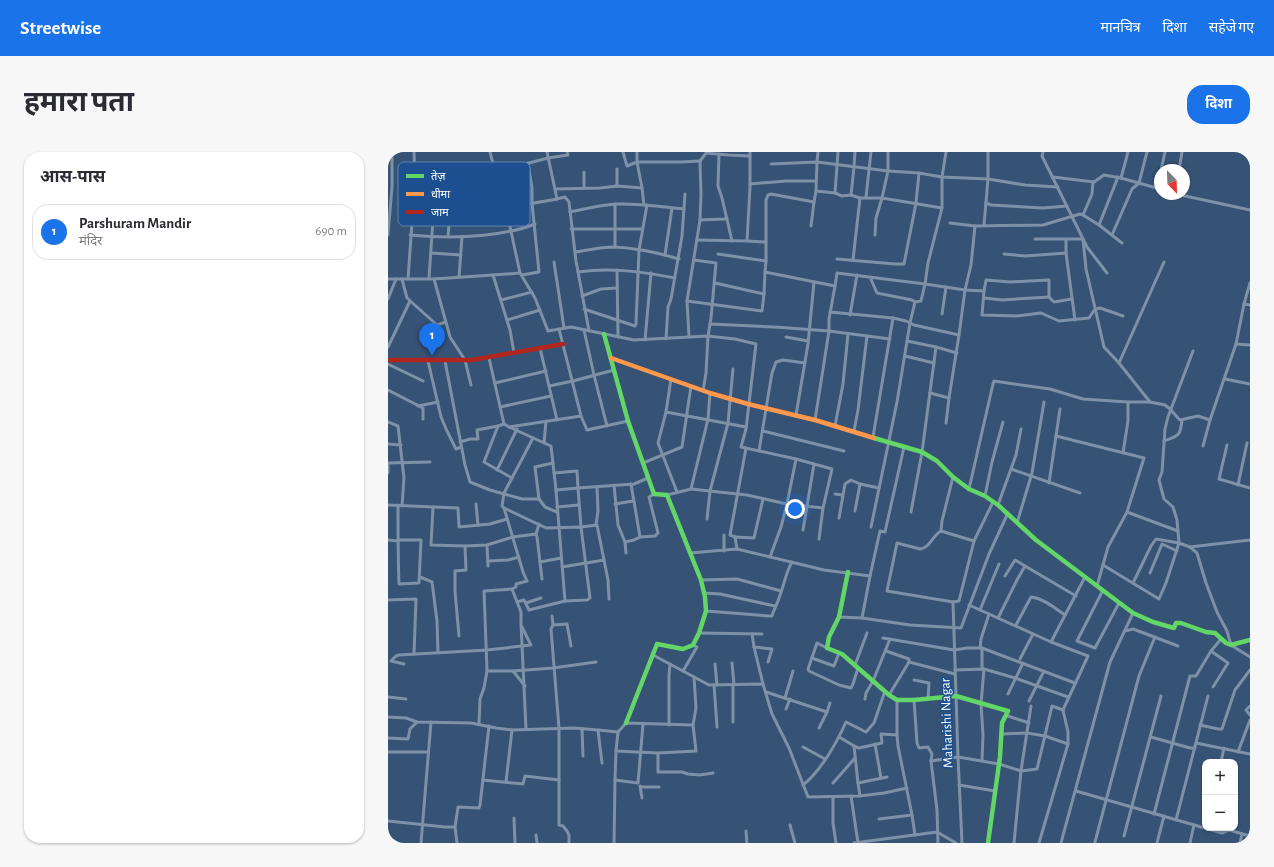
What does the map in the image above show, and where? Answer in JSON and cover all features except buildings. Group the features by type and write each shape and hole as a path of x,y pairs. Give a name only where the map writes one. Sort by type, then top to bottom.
{"street":[{"path":"388,235 392,187 392,152"},
{"path":"414,152 414,162"},
{"path":"490,152 492,162"},
{"path":"547,152 557,199"},
{"path":"530,162 568,155 568,152"},
{"path":"623,152 627,166 637,162 700,161"},
{"path":"584,308 618,321 635,326 636,324 639,250 645,205 637,162 637,152"},
{"path":"811,226 816,191 818,152"},
{"path":"835,193 838,152"},
{"path":"851,195 855,152"},
{"path":"866,197 871,152"},
{"path":"875,235 876,218 888,171 888,152"},
{"path":"870,277 877,293 912,300 915,302 921,301 928,263 942,208 942,177 946,152"},
{"path":"984,226 988,179 988,152"},
{"path":"1043,152 1042,156 1087,247 1107,273"},
{"path":"1099,225 1119,178 1128,152"},
{"path":"1112,235 1132,189 1139,183 1147,152"},
{"path":"1162,164 1165,152"},
{"path":"1179,164 1182,152"},
{"path":"689,337 687,301 700,220 700,161 706,153 750,154 747,241"},
{"path":"719,154 718,186 732,241"},
{"path":"771,164 817,162 888,171 919,173 942,177 988,179 1025,185 1058,187"},
{"path":"617,169 617,186"},
{"path":"584,172 584,188"},
{"path":"837,260 904,264 916,203 919,173"},
{"path":"1053,177 1094,182 1104,175 1154,188"},
{"path":"388,279 459,277 539,272 530,176"},
{"path":"750,184 786,181 816,181"},
{"path":"1083,215 1092,194 1094,182"},
{"path":"555,188 600,188 617,186 642,188"},
{"path":"564,188 565,197 569,202 571,229 589,331"},
{"path":"816,191 835,193 842,196 851,195 860,198 882,198 942,208"},
{"path":"666,338 668,307 679,259 685,194"},
{"path":"687,301 762,311 766,261 766,200 768,195 770,194 814,202"},
{"path":"532,203 565,197"},
{"path":"1190,197 1250,210"},
{"path":"853,260 860,198"},
{"path":"986,203 991,205 1043,208 1067,206"},
{"path":"615,247 616,204"},
{"path":"570,212 616,204 684,209"},
{"path":"665,255 672,208"},
{"path":"950,223 975,226 1043,225 1080,214 1099,225 1122,243"},
{"path":"700,220 727,218"},
{"path":"530,225 535,224"},
{"path":"408,279 411,226"},
{"path":"429,278 432,226"},
{"path":"448,236 449,226"},
{"path":"510,226 521,274 532,292 548,331 571,327 634,340 708,336 735,339 756,344 746,427 741,447 796,459 832,469 823,508 819,539"},
{"path":"410,235 462,237 511,231 528,226"},
{"path":"946,423 965,290 971,265 975,226"},
{"path":"571,229 642,229"},
{"path":"459,277 462,237"},
{"path":"1035,240 1083,239"},
{"path":"1083,239 1086,269 1104,347 1119,363 1150,402"},
{"path":"697,240 766,242"},
{"path":"1066,240 1066,253 1075,320"},
{"path":"575,252 615,247 639,250 679,259"},
{"path":"431,253 461,255"},
{"path":"1004,254 1025,256 1066,253"},
{"path":"718,254 766,261"},
{"path":"694,260 716,263 708,336 708,358 703,391"},
{"path":"554,262 564,328"},
{"path":"1119,363 1164,262"},
{"path":"578,272 590,270 638,271 675,278"},
{"path":"617,270 618,337"},
{"path":"765,272 835,286"},
{"path":"815,420 837,272 965,290 984,291"},
{"path":"645,340 651,273"},
{"path":"494,275 507,320 514,353"},
{"path":"850,315 857,275"},
{"path":"434,278 450,337 465,360 472,385"},
{"path":"388,299 396,279"},
{"path":"402,279 407,298 410,301 437,325 446,322"},
{"path":"1072,299 1054,302 1049,297 1049,280 1010,282 986,280 982,315 1017,316 1041,313 1059,321 1089,318 1095,309 1100,308 1123,316"},
{"path":"796,415 810,330 814,282"},
{"path":"715,283 764,294"},
{"path":"1203,446 1210,420 1236,344 1250,283"},
{"path":"942,314 946,287"},
{"path":"582,296 601,289 617,288"},
{"path":"501,300 532,292"},
{"path":"984,298 1002,300 1049,297"},
{"path":"388,347 410,301"},
{"path":"872,527 915,302"},
{"path":"1244,304 1250,305"},
{"path":"507,320 540,310"},
{"path":"830,312 893,318 906,321 914,326 959,335"},
{"path":"873,437 893,318"},
{"path":"710,324 829,331 890,339"},
{"path":"559,329 581,416 587,430 628,421"},
{"path":"584,330 607,426"},
{"path":"604,334 628,421 654,494"},
{"path":"835,426 843,384 848,334"},
{"path":"854,431 867,336"},
{"path":"786,338 808,341"},
{"path":"907,341 957,353"},
{"path":"388,362 444,361 489,358 563,344"},
{"path":"1236,344 1250,345"},
{"path":"911,512 922,452 936,347"},
{"path":"540,348 557,420"},
{"path":"1103,565 1159,599 1166,583 1179,543 1177,520 1173,507 1164,499 1159,480 1162,472 1165,430 1170,409 1192,351"},
{"path":"905,356 934,363"},
{"path":"489,358 504,424 551,446 565,601"},
{"path":"611,358 703,391 748,404 815,420 922,452 937,461 953,477 969,489 985,496 998,505 1007,515 1036,540 1133,613 1145,620 1174,628 1176,623 1181,623 1206,632 1215,633 1226,643 1250,657"},
{"path":"760,451 772,373 776,362 782,360 804,363"},
{"path":"428,361 441,417 456,449 462,447"},
{"path":"444,361 460,442 470,482 490,490 522,499 539,499"},
{"path":"388,362 423,381"},
{"path":"707,520 710,491 728,423 733,369"},
{"path":"549,386 614,370"},
{"path":"495,382 546,371"},
{"path":"671,379 666,412 658,443 664,455 677,492"},
{"path":"1225,379 1250,384"},
{"path":"969,489 994,381 1050,389 1083,399 1150,402 1165,405 1182,420"},
{"path":"643,463 682,447 691,386"},
{"path":"388,390 423,408 422,418"},
{"path":"691,489 708,419 710,393"},
{"path":"930,393 949,398"},
{"path":"500,407 551,396"},
{"path":"418,406 438,402"},
{"path":"1017,523 1031,477 1044,402"},
{"path":"1123,453 1128,421 1128,402"},
{"path":"1049,483 1060,409"},
{"path":"666,412 746,427"},
{"path":"509,427 581,416"},
{"path":"1182,420 1192,416 1198,416 1210,420"},
{"path":"1164,441 1178,435 1181,431 1182,420"},
{"path":"544,443 546,421"},
{"path":"388,422 398,426 404,478 400,506 398,540 399,584 419,583 421,540 398,540 388,540"},
{"path":"985,496 992,462 1003,422"},
{"path":"460,442 470,439 478,440 477,430 504,424"},
{"path":"497,470 516,430 520,425"},
{"path":"498,426 484,462 512,478"},
{"path":"998,505 1016,454 1021,429"},
{"path":"763,431 844,451"},
{"path":"1056,436 1144,458 1127,512 1108,547 1098,586"},
{"path":"479,724 480,699 487,672 484,591 512,589 516,587 516,584 527,581 508,519 502,506 504,493 533,438"},
{"path":"1238,485 1247,443"},
{"path":"388,444 401,445"},
{"path":"1227,444 1219,479 1250,488"},
{"path":"862,618 880,532 885,532 904,447"},
{"path":"746,448 730,535 735,537 754,538 763,499"},
{"path":"770,557 781,527 796,459"},
{"path":"388,473 388,462 430,462"},
{"path":"553,463 536,467 539,499 545,507 557,512"},
{"path":"803,530 814,464"},
{"path":"1011,469 1080,493"},
{"path":"517,602 524,600 529,610 565,601 587,600 590,598 581,527 577,471 554,473"},
{"path":"953,477 941,531 934,536 924,549 920,550 897,543 887,590 953,602 959,601 974,541 993,502"},
{"path":"556,490 631,484 648,478"},
{"path":"839,518 845,484 851,480 860,484 879,488"},
{"path":"631,484 640,537"},
{"path":"855,511 860,484"},
{"path":"614,485 618,525 625,542 626,553"},
{"path":"597,487 598,511 596,525 604,560 609,599"},
{"path":"625,542 640,537 655,536 658,533 649,497 654,494 667,495 691,489 737,494 787,504 823,508"},
{"path":"834,494 842,495"},
{"path":"614,843 616,751 618,732 626,723 657,644 683,649 693,645 699,633 706,611 701,580 667,495"},
{"path":"615,504 633,501"},
{"path":"476,504 478,525"},
{"path":"388,505 458,508 458,527 490,524 508,519"},
{"path":"557,507 579,505"},
{"path":"433,507 431,545 487,545 513,537 536,534"},
{"path":"504,508 546,528 596,525"},
{"path":"1127,512 1178,531"},
{"path":"839,617 862,618 910,625 961,628 989,554 1007,515"},
{"path":"539,524 536,534 542,579"},
{"path":"941,531 974,541"},
{"path":"724,535 724,551"},
{"path":"735,537 737,549"},
{"path":"1133,583 1156,539 1179,543 1190,547 1197,552 1214,605 1227,631 1231,645"},
{"path":"1190,547 1250,540"},
{"path":"1150,573 1162,544 1177,551"},
{"path":"487,545 488,566"},
{"path":"460,636 455,591 455,572 466,570 465,546"},
{"path":"690,553 737,549 824,570 870,576"},
{"path":"488,561 508,560 519,557"},
{"path":"540,562 561,558"},
{"path":"562,567 604,560"},
{"path":"1005,576 1015,560 1076,596"},
{"path":"706,611 772,616 775,606 780,598 781,591 792,562"},
{"path":"980,610 999,564"},
{"path":"998,618 1025,566"},
{"path":"827,648 829,637 839,617 848,572"},
{"path":"420,577 432,582 437,621 438,652"},
{"path":"1051,642 1085,577"},
{"path":"701,580 737,579 781,591"},
{"path":"512,589 522,612 521,624 526,729"},
{"path":"1102,590 1077,641 1096,648 1119,603"},
{"path":"704,593 720,594 775,606"},
{"path":"1016,625 1031,597 1044,602 1066,615"},
{"path":"526,603 541,598"},
{"path":"388,600 416,600 414,654"},
{"name":"Maharishi Nagar","path":"953,602 962,843"},
{"path":"969,605 1051,642 1088,656 1062,710 1068,732 1068,744 1039,843"},
{"path":"1062,843 1110,662 1133,613"},
{"path":"982,761 983,735 981,704 983,669 981,639 989,614"},
{"path":"552,616 553,625 551,629 553,668 559,728 559,826 563,826 567,831 569,843"},
{"path":"390,661 399,655 487,650 531,645 521,624"},
{"path":"553,625 567,624 571,646"},
{"path":"1125,631 1133,629 1178,646"},
{"path":"699,633 762,634"},
{"path":"868,633 857,666 851,688 829,680 808,669 817,643 839,653 857,666 884,691 897,700 956,696 1008,711 1002,723 999,764 988,843"},
{"path":"752,634 763,684 772,714 789,748 808,797 860,796 907,788"},
{"path":"1020,659 1033,634"},
{"path":"1095,842 1139,676 1155,637"},
{"path":"883,638 954,650 981,648 1075,682"},
{"path":"865,699 890,639"},
{"path":"1154,814 1190,676 1196,676 1211,651 1221,639"},
{"path":"1231,645 1250,640"},
{"path":"683,671 697,647 693,645"},
{"path":"754,647 772,649 768,662"},
{"path":"886,651 909,658 909,662"},
{"path":"1211,651 1228,663 1213,687"},
{"path":"812,658 834,666 839,653"},
{"path":"653,655 709,685 763,684"},
{"path":"390,661 404,664"},
{"path":"487,672 553,668 596,662"},
{"path":"909,662 955,672 983,669 1015,678 1068,697"},
{"path":"889,695 909,662"},
{"path":"732,663 733,722"},
{"path":"1008,694 1023,663"},
{"path":"669,724 670,664"},
{"path":"715,664 717,727"},
{"path":"1200,725 1218,729 1222,728 1235,690 1250,670"},
{"path":"513,671 525,686"},
{"path":"784,698 793,671"},
{"path":"1029,701 1044,671"},
{"path":"616,751 658,753 696,752 693,725 696,708 694,677"},
{"path":"914,680 929,683 928,699"},
{"path":"803,785 815,773 839,737 846,722 866,732 874,723 884,691"},
{"path":"766,692 827,712"},
{"path":"1124,836 1161,696"},
{"path":"1176,820 1208,696"},
{"path":"388,697 406,699"},
{"path":"786,709 790,700"},
{"path":"897,700 897,735 915,835"},
{"path":"914,700 917,743 920,748 928,747 932,754 931,761 937,810 938,843"},
{"path":"819,728 830,703"},
{"path":"1014,843 1021,771 1032,706"},
{"path":"931,761 958,757 999,764 1021,771 1037,769 1052,706 1062,710"},
{"path":"1250,706 1246,710 1250,715"},
{"path":"1008,716 1029,724"},
{"path":"388,717 406,718 417,722 479,724 512,730 559,728 618,732"},
{"path":"1238,752 1250,720"},
{"path":"388,738 408,739 410,729 417,722"},
{"path":"421,843 431,722"},
{"path":"626,723 693,725"},
{"path":"642,798 641,787 638,783 643,724"},
{"path":"457,843 455,827 458,807 479,808 489,726"},
{"path":"582,729 583,756"},
{"path":"506,782 512,730"},
{"path":"598,730 602,763"},
{"path":"1002,734 1027,733 1045,736 1068,744"},
{"path":"839,737 859,748 882,743 881,734 897,735"},
{"path":"1151,736 1190,748 1195,748"},
{"path":"1196,743 1250,754"},
{"path":"875,744 881,778"},
{"path":"803,746 824,759"},
{"path":"854,746 860,796"},
{"path":"1222,759 1224,748"},
{"path":"388,752 428,752"},
{"path":"658,753 658,772 682,772 688,774 713,773"},
{"path":"833,783 855,758"},
{"path":"483,780 523,784 525,776 559,780"},
{"path":"858,783 887,777"},
{"path":"615,780 638,783"},
{"path":"959,785 995,791"},
{"path":"641,787 658,786"},
{"path":"1076,790 1154,814 1202,826"},
{"path":"851,796 858,843"},
{"path":"833,797 833,823 836,843"},
{"path":"879,819 912,815"},
{"path":"1157,843 1164,816"},
{"path":"514,818 515,843"},
{"path":"388,821 455,827"},
{"path":"790,825 795,843"},
{"path":"1190,843 1194,825"},
{"path":"746,831 747,843"},
{"path":"1215,831 1222,834 1227,831"},
{"path":"1232,831 1250,836"},
{"path":"854,843 937,832 956,843"},
{"path":"1240,843 1242,834"},
{"path":"536,835 537,843"}],"traffic: fast":[{"path":"604,334 628,421 654,494 667,495 701,580 705,597 706,611 699,633 693,645 683,649 657,644 626,723"},
{"path":"874,438 922,452 937,461 953,477 969,489 985,496 998,505 1036,540 1133,613 1153,622 1174,628 1176,623 1181,623 1206,632 1215,633 1226,643 1231,645 1250,640"},
{"path":"848,572 839,617 829,637 827,648 842,654 889,695 897,700 956,696 1008,711 1002,723 1000,757 988,843"}],"traffic: slow":[{"path":"611,358 710,393 815,420 874,438"}],"traffic: jam":[{"path":"388,360 472,360 563,344"}],"place":[{"name":"Parshuram Mandir","path":"432,356"}]}
